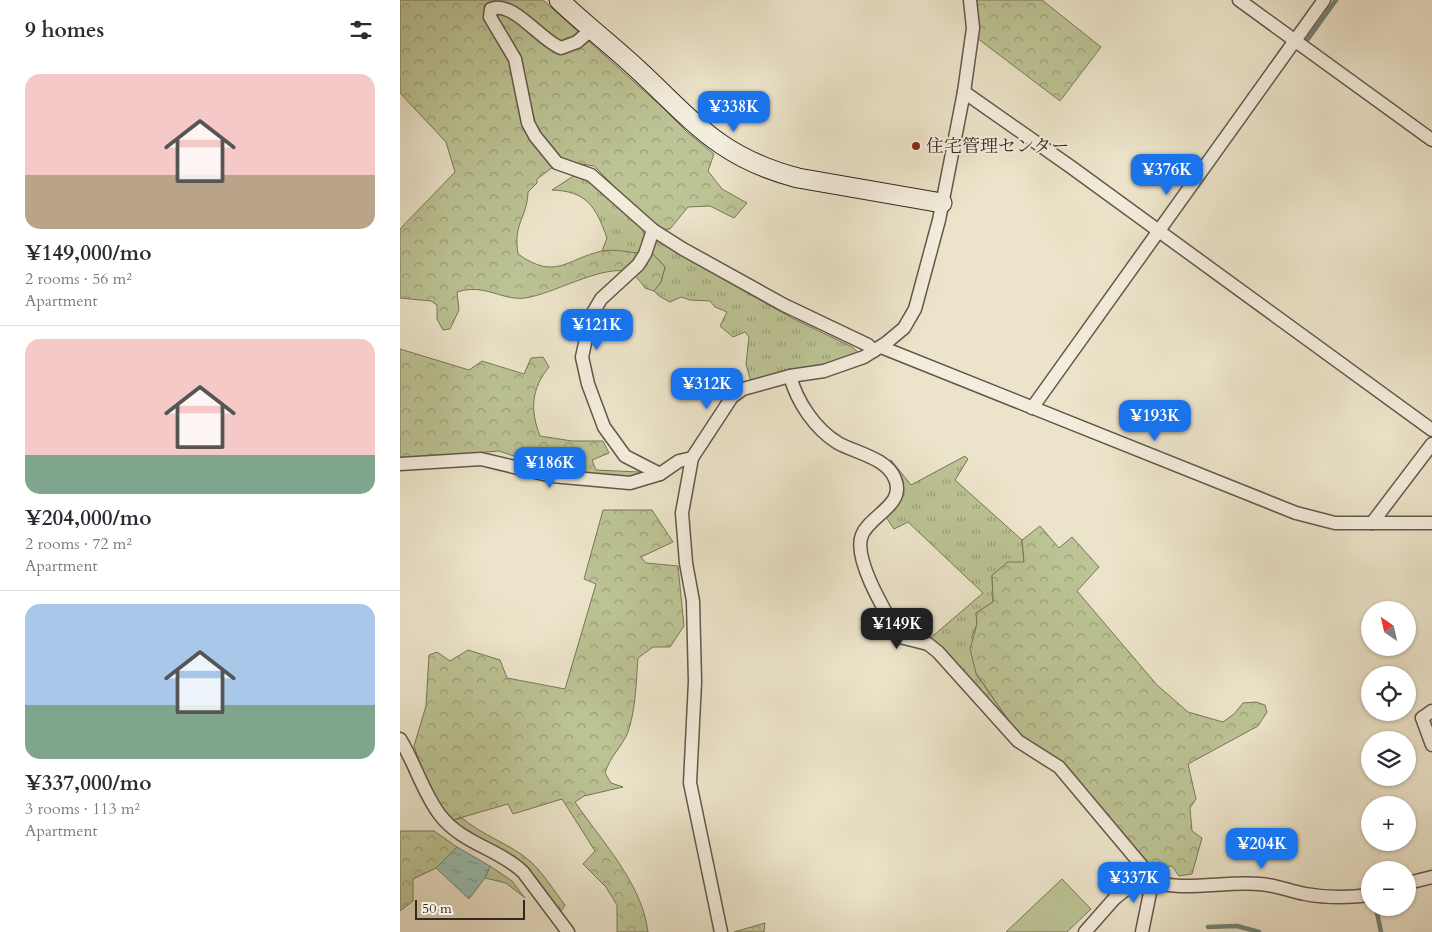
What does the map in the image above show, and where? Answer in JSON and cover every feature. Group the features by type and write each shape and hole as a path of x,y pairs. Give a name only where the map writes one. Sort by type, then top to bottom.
{"street":[{"path":"559,0 704,133 717,143 752,163 798,178 942,203"},
{"path":"721,932 690,783 695,682 694,617 686,563 682,513 692,458 732,397 755,384 824,371 877,349 904,328 915,309 942,203 964,92 973,28 970,0"},
{"path":"1239,0 1432,140"},
{"path":"1032,408 1324,0"},
{"path":"592,29 577,42 560,48 551,45 512,10 497,6 491,9 490,17 515,59 528,123 547,151 557,163 591,176 653,230 683,249 784,305 877,349 1032,408 1296,513 1335,523 1432,523"},
{"path":"964,92 1160,231 1432,430"},
{"path":"653,230 645,254 638,265 601,299 591,316 582,357 588,384 604,427 625,456 660,474"},
{"path":"790,376 794,390 816,424 826,435 883,464 895,478 898,489 894,499 862,534 861,543 871,584 900,636 928,644 938,652 1018,741 1059,767 1148,873 1152,883 1142,932"},
{"path":"1372,523 1432,444"},
{"path":"400,464 481,459 552,476 630,483 660,474 679,461 692,458"},
{"path":"1432,711 1422,718 1432,745"},
{"path":"400,740 440,816 475,843 515,864 524,872 568,932"},
{"path":"1085,932 1114,899 1141,877 1152,883 1184,886 1220,883 1260,884 1305,894 1341,899 1361,896"},
{"path":"1416,881 1432,877"}],"green space":[{"path":"400,0 543,0 662,107 688,133 714,154 708,171 722,189 747,203 734,218 710,206 688,207 670,229 658,230 594,166 561,161 537,179 537,183 528,192 517,235 518,254 531,262 552,267 561,266 602,251 615,250 652,253 665,267 661,282 654,291 645,288 631,273 614,271 602,273 549,292 525,298 509,297 476,290 457,292 459,310 450,329 443,330 437,319 437,305 431,301 400,298 400,229 455,172 446,142 400,93"},
{"path":"975,0 1042,0 1101,47 1060,101 977,38"},
{"path":"575,175 594,183 655,238 691,261 792,318 852,347 861,355 817,370 751,382 746,364 749,337 745,332 733,337 720,326 727,312 715,307 710,301 690,300 681,297 670,302 659,296 654,291 661,282 665,267 652,253 602,251 607,238 594,209 582,197 564,191 552,190"},
{"path":"400,349 469,370 482,361 524,374 531,358 543,357 549,367 539,383 534,400 535,417 540,436 572,441 603,441 609,453 592,460 596,470 639,472 644,476 616,479 587,476 540,465 499,451 400,459"},
{"path":"965,456 968,459 955,480 1022,540 1024,562 992,575 993,602 976,613 977,624 972,636 976,674 1016,731 927,641 983,593 908,522 894,529 886,517 897,502 886,463 891,460 911,485"},
{"path":"603,510 652,510 673,542 641,557 646,563 678,566 684,626 670,647 653,647 638,658 631,723 605,773 611,783 623,787 584,796 575,802 629,880 638,897 648,932 617,932 617,905 606,887 583,864 595,851 562,799 513,814 508,804 449,821 427,783 414,746 426,706 429,655 437,652 450,661 468,650 500,660 507,678 565,689 596,584 584,579"},
{"path":"1040,526 1059,548 1072,537 1099,567 1077,591 1157,685 1188,712 1223,722 1234,714 1243,703 1256,702 1265,705 1267,712 1258,726 1188,764 1196,799 1190,808 1192,831 1202,838 1192,874 1179,876 1172,866 1147,869 1035,746 1016,731 976,673 970,649 977,624 976,613 993,602 992,575 1008,562 1024,562 1022,540"},
{"path":"462,818 515,850 531,862 545,877 565,905 561,911 527,868 449,821"},
{"path":"400,831 434,831 457,847 436,868 413,879 413,901 400,911"},
{"path":"490,866 512,881 525,898 506,883 485,878"},
{"path":"1062,879 1091,909 1067,932 1006,932"},
{"path":"765,923 764,932 734,932"}],"water":[{"path":"457,847 490,866 485,878 469,899 436,868"}],"waterway":[{"path":"1308,39 1336,0"},
{"path":"1378,916 1381,932"},
{"path":"1208,927 1237,926 1259,932"}],"place":[{"name":"住宅管理センター","path":"916,146"}]}
